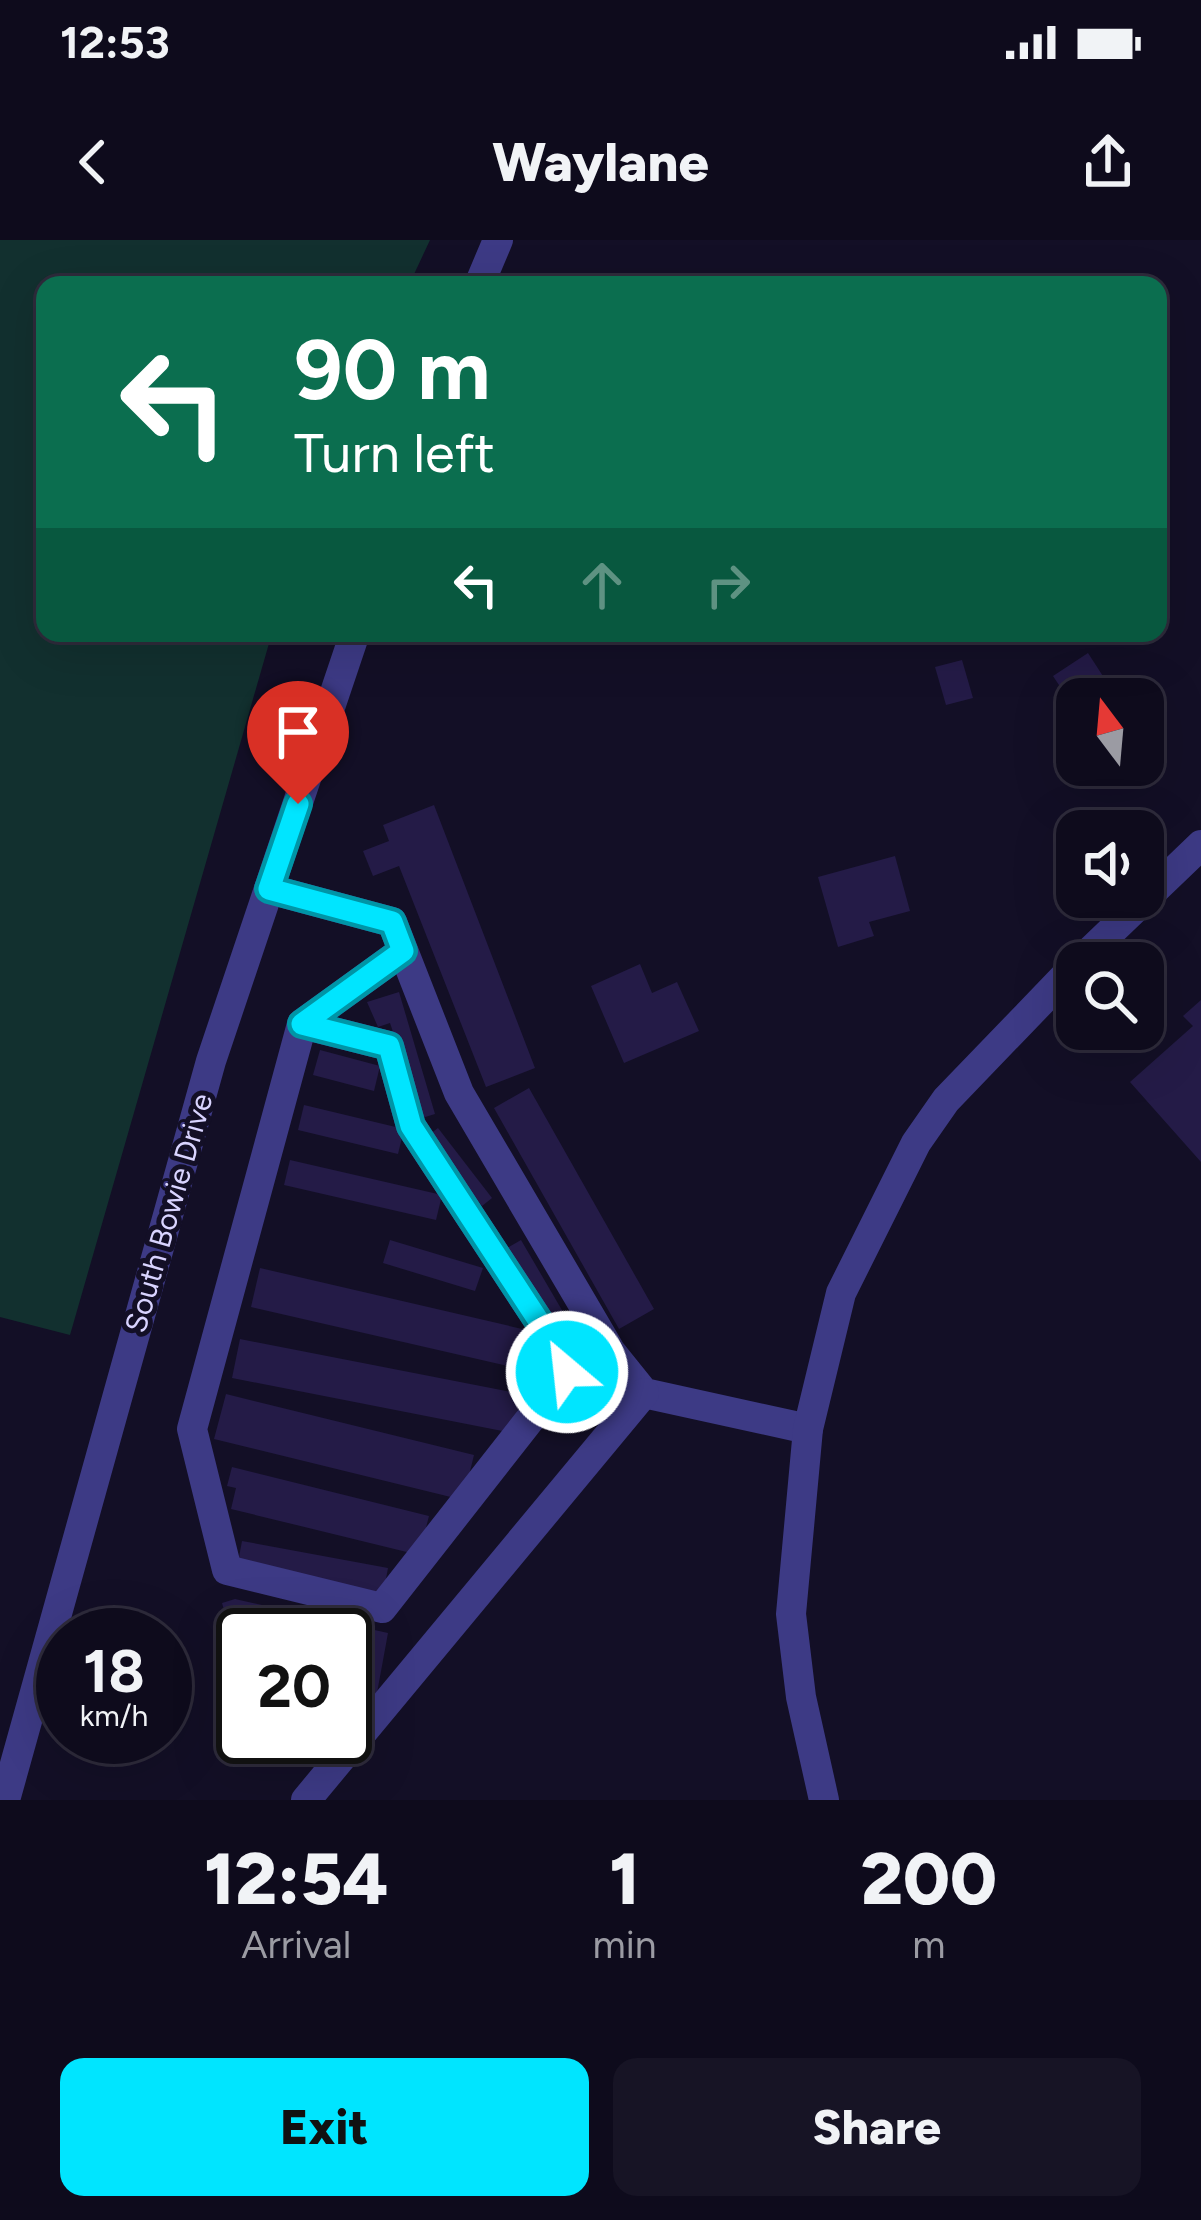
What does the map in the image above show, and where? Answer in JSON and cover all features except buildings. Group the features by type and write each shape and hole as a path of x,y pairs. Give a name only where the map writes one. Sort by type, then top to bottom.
{"street":[{"path":"483,276 498,240"},
{"name":"South Bowie Drive","path":"5,1800 211,1060 352,642"},
{"path":"1103,942 1198,854"},
{"path":"269,889 392,922 459,1094 611,1352 644,1393 808,1429"},
{"path":"302,1024 389,1046 411,1126 563,1358 567,1372 382,1608 227,1570 192,1429 302,1024 403,951"},
{"path":"824,1800 801,1697 791,1614 808,1429 841,1293 916,1143 946,1100 1056,987"},
{"path":"306,1800 644,1393"}],"green space":[{"path":"0,240 430,240 413,276 36,276 36,642 269,642 70,1335 0,1317"}],"route":[{"path":"298,804 269,889 392,922 403,951 302,1024 389,1046 411,1126 563,1358 567,1372"}]}
